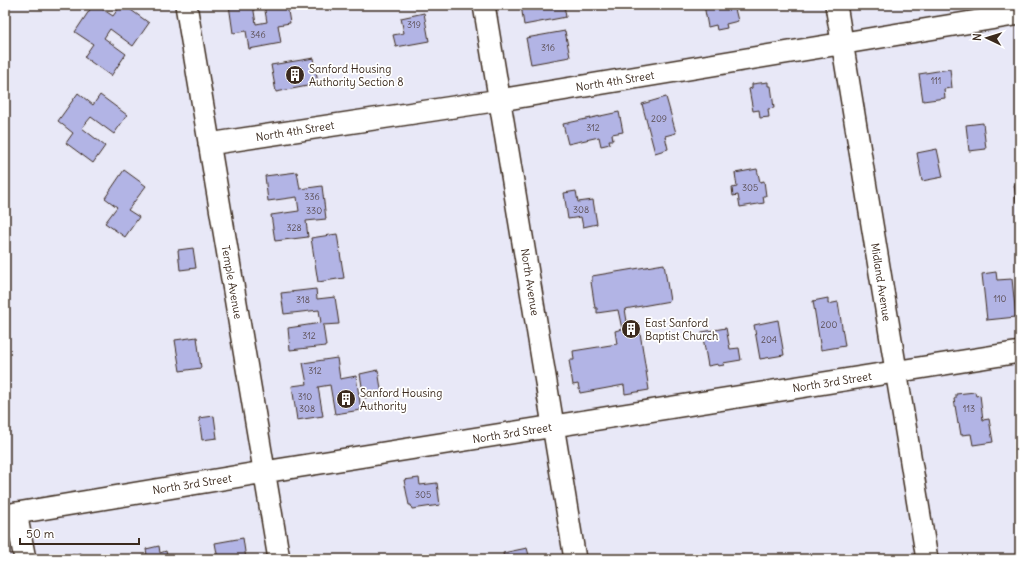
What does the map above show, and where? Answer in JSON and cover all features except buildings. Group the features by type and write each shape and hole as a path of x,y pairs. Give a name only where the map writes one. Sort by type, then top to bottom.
{"street":[{"name":"Temple Avenue","path":"186,5 278,559"},
{"name":"North Avenue","path":"484,5 575,559"},
{"name":"Midland Avenue","path":"836,5 927,559"},
{"name":"North 4th Street","path":"209,144 500,100 1020,14"},
{"name":"North 3rd Street","path":"10,514 264,472 1020,352"},
{"path":"10,514 24,559"}],"place":[{"name":"Sanford Housing Authority Section 8","path":"295,75"},
{"name":"East Sanford Baptist Church","path":"631,329"},
{"name":"Sanford Housing Authority","path":"346,399"}]}
